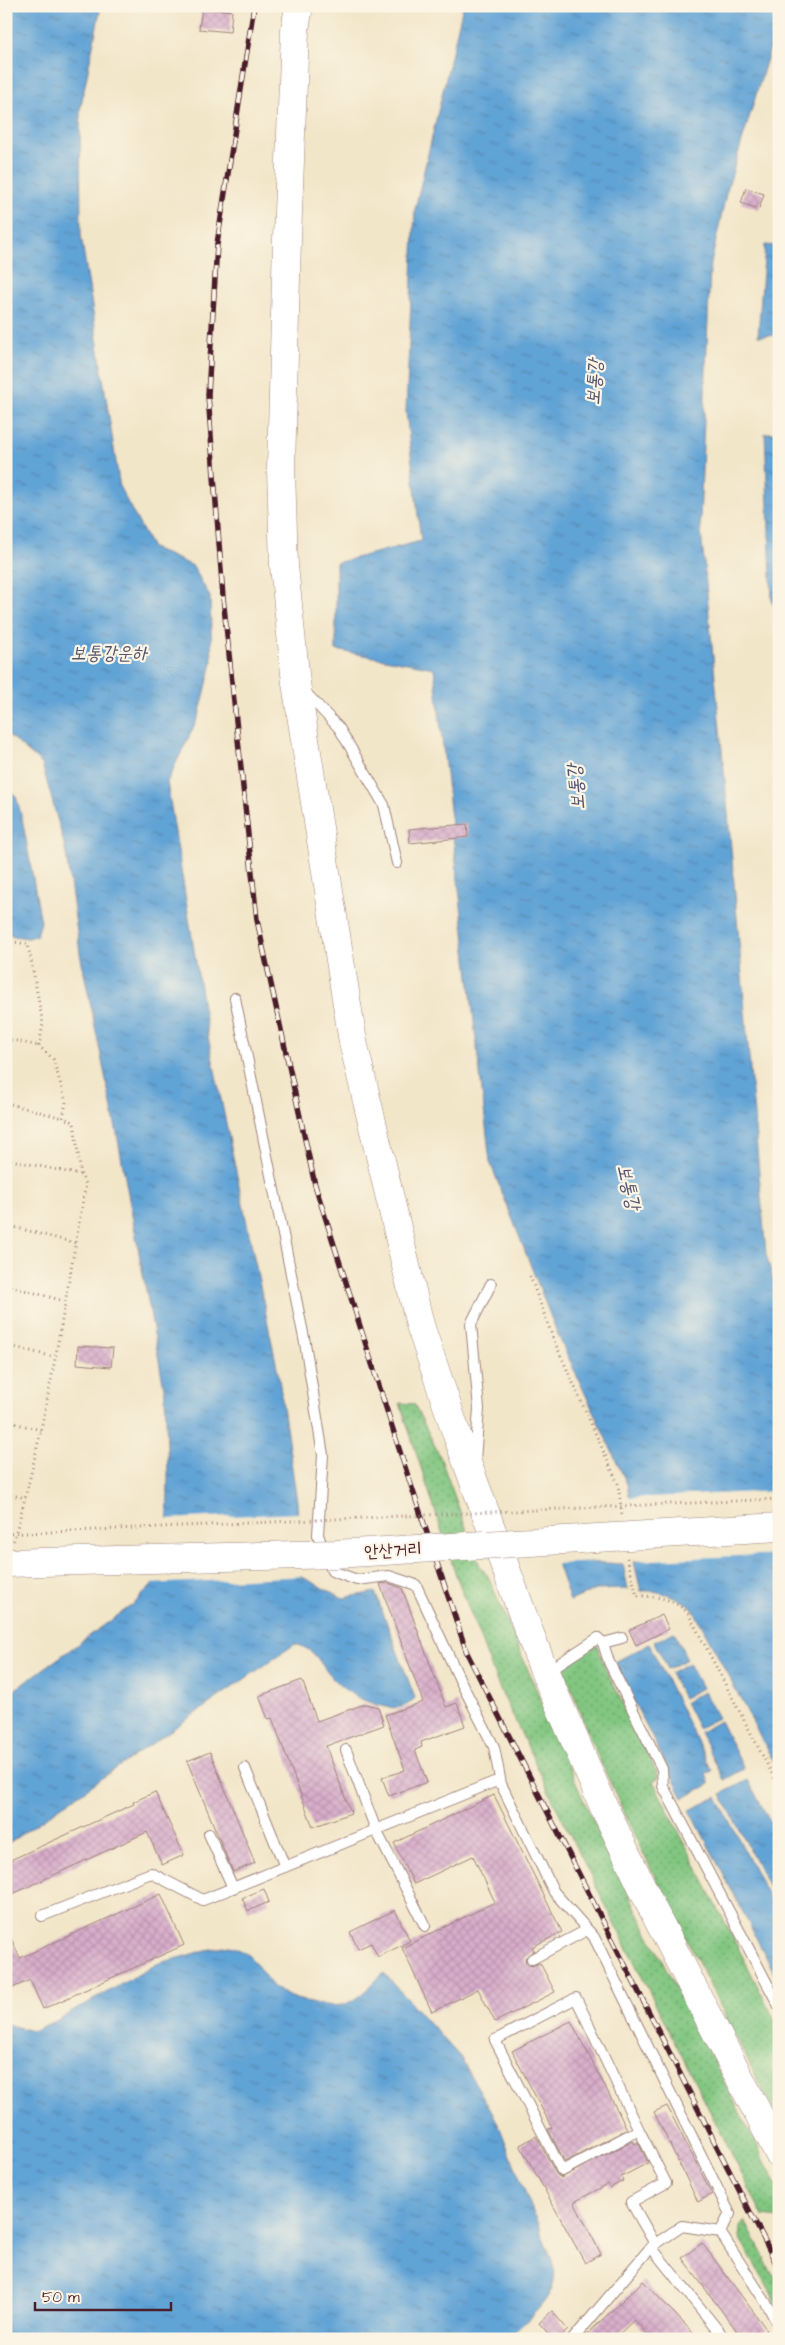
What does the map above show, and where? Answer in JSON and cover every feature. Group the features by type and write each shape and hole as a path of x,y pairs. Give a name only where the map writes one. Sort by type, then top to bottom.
{"main road":[{"path":"299,6 295,30 287,239 281,468 284,566 296,683 353,1042 420,1325 473,1481 543,1668 604,1807 654,1912 779,2154"},
{"name":"안산거리","path":"9,1554 335,1554 779,1527"}],"lane":[{"path":"296,683 339,728 384,804 397,863"},
{"path":"235,998 305,1343 323,1455 318,1535 332,1570 357,1580 389,1576 416,1585 494,1748 501,1784 554,1892 587,1930 598,1946 730,2214 720,2232"},
{"path":"473,1481 479,1410 470,1324 491,1284"},
{"path":"543,1668 557,1666 598,1638 603,1643 609,1662 662,1769 663,1786 779,2006"},
{"path":"603,1643 622,1638"},
{"path":"346,1750 376,1830 425,1926"},
{"path":"245,1768 285,1867"},
{"path":"42,1916 151,1873 204,1900 494,1782 501,1784"},
{"path":"209,1834 234,1888"},
{"path":"532,1959 587,1930"},
{"path":"639,2130 562,2172 495,2040 576,1998 666,2183 631,2202 653,2245 725,2339"},
{"path":"579,2337 653,2245 682,2226 720,2232 768,2306 779,2327"}],"path":[{"path":"6,941 28,944 44,1024 39,1046"},
{"path":"6,1039 39,1046 53,1059 66,1102 63,1118"},
{"path":"6,1103 74,1122 81,1175 86,1184 41,1430 26,1498 9,1554"},
{"path":"6,1159 81,1175"},
{"path":"6,1225 75,1243"},
{"path":"6,1285 64,1301"},
{"path":"6,1344 54,1357"},
{"path":"6,1421 41,1430"},
{"path":"6,1494 26,1498"},
{"path":"6,1534 779,1499"}],"green space":[{"path":"400,1403 414,1404 439,1454 480,1566 488,1576 582,1797 641,1919 779,2189 779,2218 763,2216 565,1825 498,1685 456,1575"},
{"path":"593,1645 598,1646 605,1667 659,1777 653,1781 779,2028 779,2122 643,1853 590,1739 563,1666"},
{"path":"745,2221 779,2286 779,2307 739,2237 740,2227"}],"water":[{"name":"보통강운하","path":"6,6 101,6 80,110 81,235 120,488 152,548 193,566 210,597 212,663 199,716 167,782 208,1037 278,1372 297,1502 302,1577 343,1598 375,1592 415,1698 402,1707 395,1708 378,1705 354,1696 334,1680 318,1658 307,1649 295,1644 6,1845 6,1696 135,1603 167,1568 168,1473 165,1393 117,1134 80,953 65,847 42,764 6,733"},
{"name":"보통강","path":"463,6 779,6 779,19 726,194 710,268 700,521 727,802 766,1254 779,1301 779,1772 692,1607 667,1594 655,1591 641,1591 634,1562 642,1559 627,1484 558,1335 490,1162 434,668 336,650 336,563 421,541 406,412 415,209"},
{"path":"779,244 779,335 758,336 765,245 778,246"},
{"path":"765,433 779,433 779,602 772,603"},
{"path":"6,788 16,796 22,818 41,922 37,935 28,938 6,935"},
{"path":"556,1560 623,1564 628,1589 595,1590 570,1601"},
{"path":"674,1632 687,1659 668,1669 654,1642"},
{"path":"649,1644 712,1771 706,1774 710,1784 683,1798 615,1665 615,1662"},
{"path":"689,1663 702,1688 683,1698 670,1673"},
{"path":"704,1692 718,1718 698,1728 685,1702"},
{"path":"720,1721 744,1769 724,1780 700,1732"},
{"path":"748,1780 779,1839 779,1906 721,1794"},
{"path":"717,1797 779,1917 779,1982 690,1810"},
{"path":"230,1946 250,1957 278,1990 297,1999 320,2005 331,2006 348,2003 363,1993 384,1973 461,2058 498,2123 552,2260 555,2275 552,2289 542,2305 507,2339 6,2339 6,2024 32,2031 56,2021 157,1964 206,1950"}],"pier":[{"path":"779,1491 779,1554 632,1561 640,1558 628,1498"},
{"path":"300,1513 304,1575 306,1576 149,1584 165,1567 165,1519"},
{"path":"556,1557 621,1561 555,1564 553,1559"}],"building":[{"path":"202,8 232,11 230,32 199,29"},
{"path":"746,188 764,194 759,209 741,203"},
{"path":"467,824 468,837 410,843 409,829"},
{"path":"78,1346 113,1348 111,1367 77,1364"},
{"path":"388,1583 402,1588 446,1707 457,1703 465,1726 421,1742 422,1747 415,1750 427,1782 389,1796 382,1778 405,1770 385,1715 423,1702 380,1584"},
{"path":"662,1615 669,1629 636,1645 629,1630"},
{"path":"302,1680 317,1721 365,1704 378,1707 384,1725 326,1746 351,1813 313,1827 272,1718 268,1719 259,1696"},
{"path":"210,1752 255,1863 233,1872 187,1761"},
{"path":"155,1792 184,1855 162,1865 147,1832 6,1897 6,1862 134,1804 133,1802"},
{"path":"494,1795 562,1932 532,1947 534,1950 525,1958 526,1963 531,1966 540,1963 555,1992 495,2022 478,1989 432,2012 402,1948 495,1902 473,1856 414,1884 394,1843"},
{"path":"264,1889 269,1902 248,1911 242,1898"},
{"path":"161,1894 184,1945 43,2009 30,1980 6,1991 6,1927 20,1958"},
{"path":"395,1910 410,1941 378,1957 371,1943 358,1949 350,1932"},
{"path":"571,2021 627,2129 565,2162 548,2129 552,2128 512,2051"},
{"path":"667,2106 712,2194 698,2202 654,2112"},
{"path":"536,2136 556,2174 561,2178 633,2141 635,2144 638,2142 648,2163 621,2177 623,2181 610,2188 608,2184 574,2202 601,2254 585,2263 520,2145"},
{"path":"702,2243 767,2330 756,2339 743,2339 682,2258"},
{"path":"643,2281 699,2339 652,2339 634,2320 614,2339 582,2339"},
{"path":"552,2311 568,2330 558,2339 553,2339 539,2323"}],"railway":[{"path":"254,6 217,244 208,395 223,597 257,920 315,1185 403,1461 467,1653 779,2269"}]}
